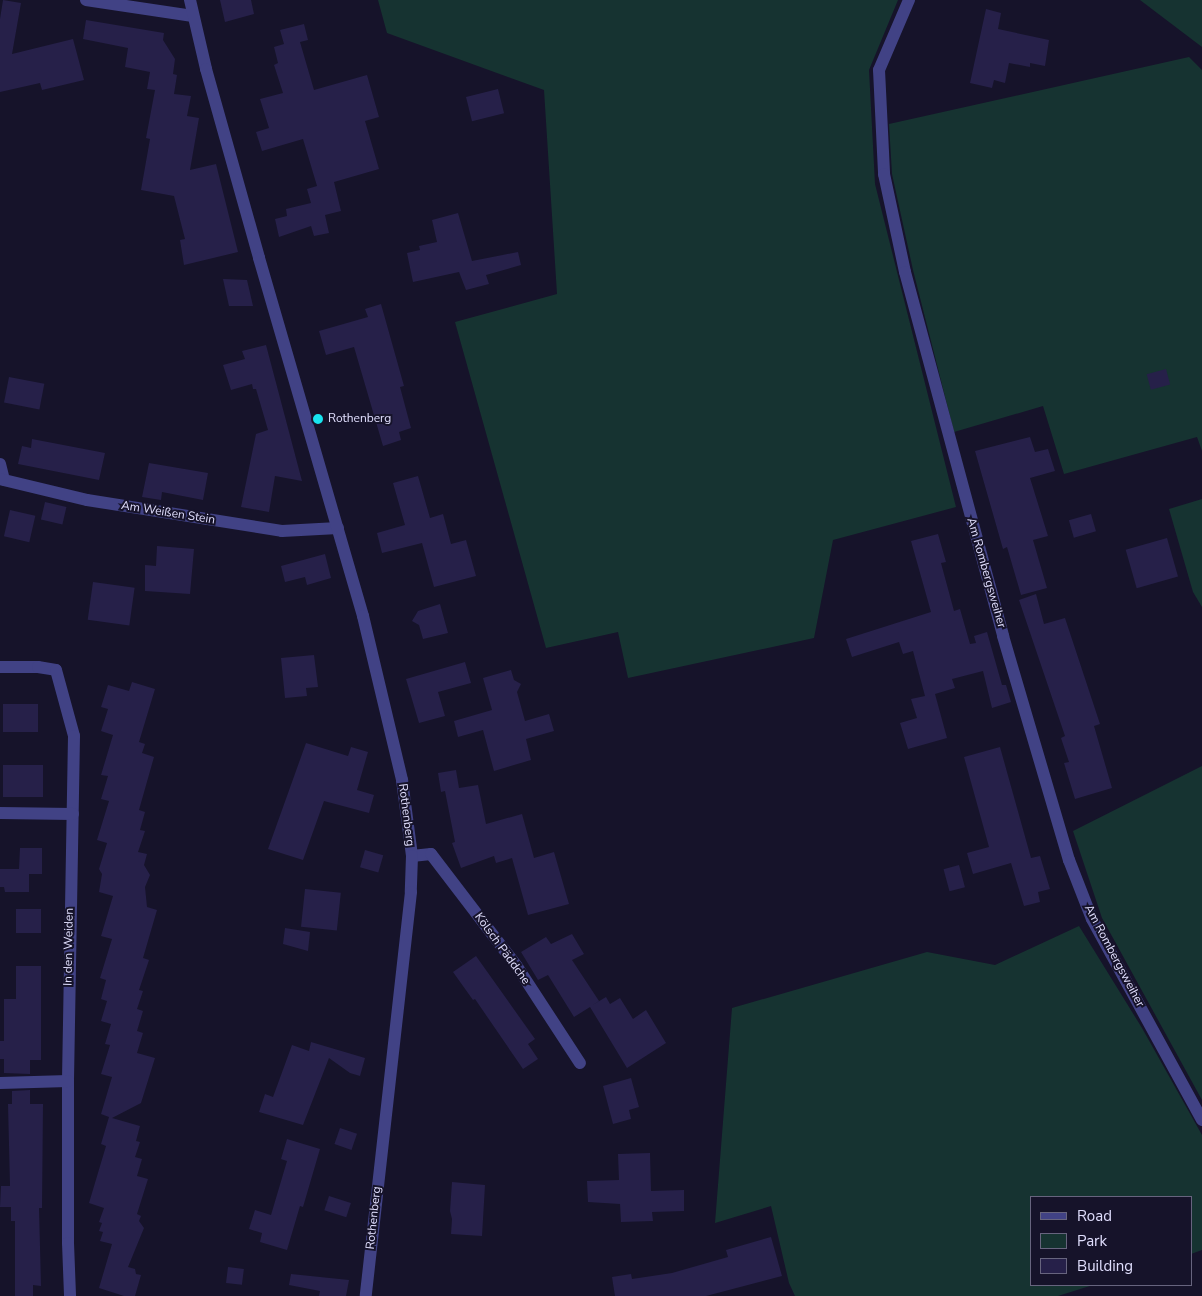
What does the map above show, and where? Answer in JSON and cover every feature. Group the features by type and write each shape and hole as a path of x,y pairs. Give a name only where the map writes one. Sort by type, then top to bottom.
{"street":[{"path":"86,0 193,16"},
{"name":"Rothenberg","path":"190,0 259,258 362,616 402,780 412,856 411,892 366,1296"},
{"name":"Am Rombergsweiher","path":"909,0 879,70 884,174 905,272 988,580 1069,860 1092,920 1202,1120"},
{"path":"0,464 2,479"},
{"name":"Am Weißen Stein","path":"2,479 87,500 282,532 338,528"},
{"name":"In den Weiden","path":"0,667 38,667 56,670 74,736 68,1081 68,1243 70,1296"},
{"path":"0,813 73,814"},
{"name":"Kölsch Päddche","path":"412,856 431,854 516,965 580,1063"},
{"path":"0,1083 68,1081"}],"green space":[{"path":"378,0 898,0 869,70 875,184 956,507 833,540 814,638 628,678 618,632 546,648 455,322 557,294 544,90 387,33"},
{"path":"1140,0 1202,0 1202,47"},
{"path":"1189,57 1202,70 1202,451 1197,437 1064,474 1043,406 954,432 913,270 892,174 889,124"},
{"path":"1202,499 1202,607 1193,592 1169,509"},
{"path":"1202,766 1202,1100 1102,918 1073,831"},
{"path":"1079,926 1142,1028 1202,1135 1202,1250 1192,1254 1192,1196 1030,1196 1030,1286 1090,1286 1058,1296 795,1296 789,1283 771,1206 715,1223 732,1008 927,952 995,965"}],"building":[{"path":"3,0 21,3 12,54 73,39 84,80 42,90 40,83 0,92 0,19"},
{"path":"220,0 251,0 254,14 225,22"},
{"path":"986,9 1001,13 998,29 1049,40 1045,66 1030,63 1030,67 1009,63 1005,83 994,80 992,88 970,83"},
{"path":"86,20 164,33 163,40 175,59 173,74 177,75 174,94 191,96 187,116 199,118 190,170 216,164 238,252 184,265 180,240 185,239 174,196 141,190 150,139 146,138 155,90 147,89 150,72 125,67 128,48 83,39"},
{"path":"304,24 308,40 300,42 314,90 367,75 379,117 365,121 379,169 334,182 341,211 325,215 329,233 314,236 311,226 279,237 275,219 287,216 286,209 311,203 307,189 317,186 303,139 262,151 256,132 269,128 260,99 283,93 274,65 278,63 274,47 284,44 280,30"},
{"path":"498,89 504,113 472,121 466,97"},
{"path":"458,213 472,261 518,252 521,265 486,275 489,284 466,290 459,272 413,282 407,253 420,250 419,246 437,242 432,220"},
{"path":"223,279 247,280 253,306 229,306"},
{"path":"381,304 404,386 400,387 411,428 399,432 401,440 383,446 354,347 326,355 319,331 368,317 365,309"},
{"path":"266,345 302,481 275,476 269,512 241,507 256,434 268,430 256,389 253,389 252,384 231,390 223,365 245,359 242,351"},
{"path":"1166,369 1170,384 1151,390 1147,374"},
{"path":"9,377 44,384 39,409 4,403"},
{"path":"1030,437 1035,452 1048,449 1055,471 1030,478 1048,536 1033,540 1047,588 1021,595 1007,547 1003,549 975,451"},
{"path":"32,439 105,453 99,480 18,464 22,446 31,448"},
{"path":"149,463 208,473 203,500 162,492 161,500 142,497"},
{"path":"418,476 430,518 443,514 451,544 466,540 476,576 434,587 422,543 382,553 377,533 405,525 393,483"},
{"path":"45,502 66,507 62,524 41,520"},
{"path":"10,510 35,516 29,542 4,536"},
{"path":"1091,514 1096,531 1074,538 1069,520"},
{"path":"938,534 946,562 941,563 954,611 960,609 970,644 976,643 974,636 987,632 1002,685 1006,685 1011,702 992,708 983,671 952,679 955,688 935,694 947,738 908,749 900,723 917,718 911,699 925,696 913,651 903,654 899,642 852,657 846,639 931,612 911,541"},
{"path":"1167,538 1178,576 1137,588 1126,550"},
{"path":"157,546 194,549 190,594 145,591 145,565 156,566"},
{"path":"325,554 331,578 307,585 305,577 285,582 281,566"},
{"path":"93,582 135,588 129,625 88,620"},
{"path":"1036,594 1044,624 1065,618 1100,724 1094,726 1112,788 1075,799 1064,763 1069,762 1061,738 1065,736 1019,600"},
{"path":"440,604 448,633 423,639 419,625 412,621 418,611"},
{"path":"314,655 318,687 306,688 307,696 285,698 281,658"},
{"path":"465,662 471,683 438,692 445,716 419,723 406,679"},
{"path":"511,670 514,680 521,684 517,692 525,721 549,714 554,731 526,739 531,760 494,771 483,730 458,737 454,721 492,710 483,678"},
{"path":"132,682 155,689 139,742 145,744 142,753 154,757 139,810 145,812 140,830 145,831 138,852 147,854 144,865 150,875 145,887 147,907 157,910 143,958 149,960 139,990 143,991 137,1009 143,1011 137,1031 143,1033 137,1053 155,1058 141,1103 112,1118 140,1126 136,1141 140,1142 135,1157 142,1159 137,1176 148,1179 137,1214 141,1216 139,1221 144,1228 128,1267 135,1269 136,1274 141,1275 135,1296 124,1296 99,1288 112,1244 100,1241 103,1232 99,1231 102,1223 99,1222 104,1208 89,1203 106,1146 101,1144 109,1117 101,1114 112,1077 101,1074 110,1045 105,1044 111,1024 101,1021 107,1001 101,999 106,980 100,978 112,939 101,936 113,896 99,892 102,874 99,869 107,843 97,840 109,801 101,799 108,776 101,775 113,735 101,731 108,709 101,707 108,685 129,691"},
{"path":"3,704 38,704 38,732 3,732"},
{"path":"306,743 348,756 351,747 368,752 357,790 374,795 369,813 324,801 303,860 268,849"},
{"path":"1000,747 1031,858 1040,856 1050,889 1038,892 1040,902 1024,906 1011,863 973,874 967,853 989,847 964,757"},
{"path":"3,765 43,765 43,797 3,797"},
{"path":"456,770 459,788 478,785 486,824 522,814 534,858 554,852 569,904 528,915 512,858 496,863 494,856 461,868 452,843 455,842 445,791 441,792 438,773"},
{"path":"20,848 42,848 42,874 29,874 29,892 5,892 4,887 0,887 0,869 19,869"},
{"path":"365,850 383,855 378,873 360,867"},
{"path":"959,865 965,887 949,891 944,869"},
{"path":"305,889 341,893 337,931 301,927"},
{"path":"16,909 41,909 41,933 16,933"},
{"path":"285,928 310,932 308,951 283,944"},
{"path":"572,934 584,954 572,960 599,1001 591,1006 606,997 610,1004 620,998 633,1019 646,1010 666,1043 627,1068 590,1007 574,1017 548,975 538,980 521,952 546,937 551,944"},
{"path":"476,956 535,1039 528,1044 538,1059 523,1069 475,999 473,1000 453,972"},
{"path":"16,966 41,966 41,1060 30,1060 30,1074 4,1073 4,1059 0,1059 0,1041 4,1041 4,999 16,999"},
{"path":"311,1042 365,1058 360,1076 350,1073 329,1058 303,1125 259,1112 265,1094 273,1097 292,1045 309,1051"},
{"path":"631,1078 639,1107 629,1110 631,1119 613,1124 603,1086"},
{"path":"30,1090 30,1104 43,1104 42,1208 39,1208 41,1286 33,1285 33,1296 15,1296 15,1221 11,1221 11,1207 0,1207 1,1186 10,1186 8,1104 12,1104 12,1091"},
{"path":"340,1128 357,1134 351,1150 334,1144"},
{"path":"287,1139 320,1149 303,1207 300,1206 287,1250 260,1242 262,1233 249,1229 255,1210 271,1215 287,1161 281,1159"},
{"path":"650,1153 651,1191 684,1190 684,1211 652,1212 653,1221 621,1222 620,1204 588,1202 587,1181 619,1180 618,1154"},
{"path":"452,1182 485,1185 482,1236 451,1234"},
{"path":"329,1196 351,1203 346,1217 324,1210"},
{"path":"771,1237 782,1276 706,1296 615,1296 612,1277 631,1274 632,1279 672,1273 728,1257 726,1250"},
{"path":"228,1267 244,1269 242,1285 226,1283"},
{"path":"291,1274 349,1280 346,1296 319,1296 320,1291 289,1285"}],"place":[{"name":"Rothenberg","path":"318,419"}]}
